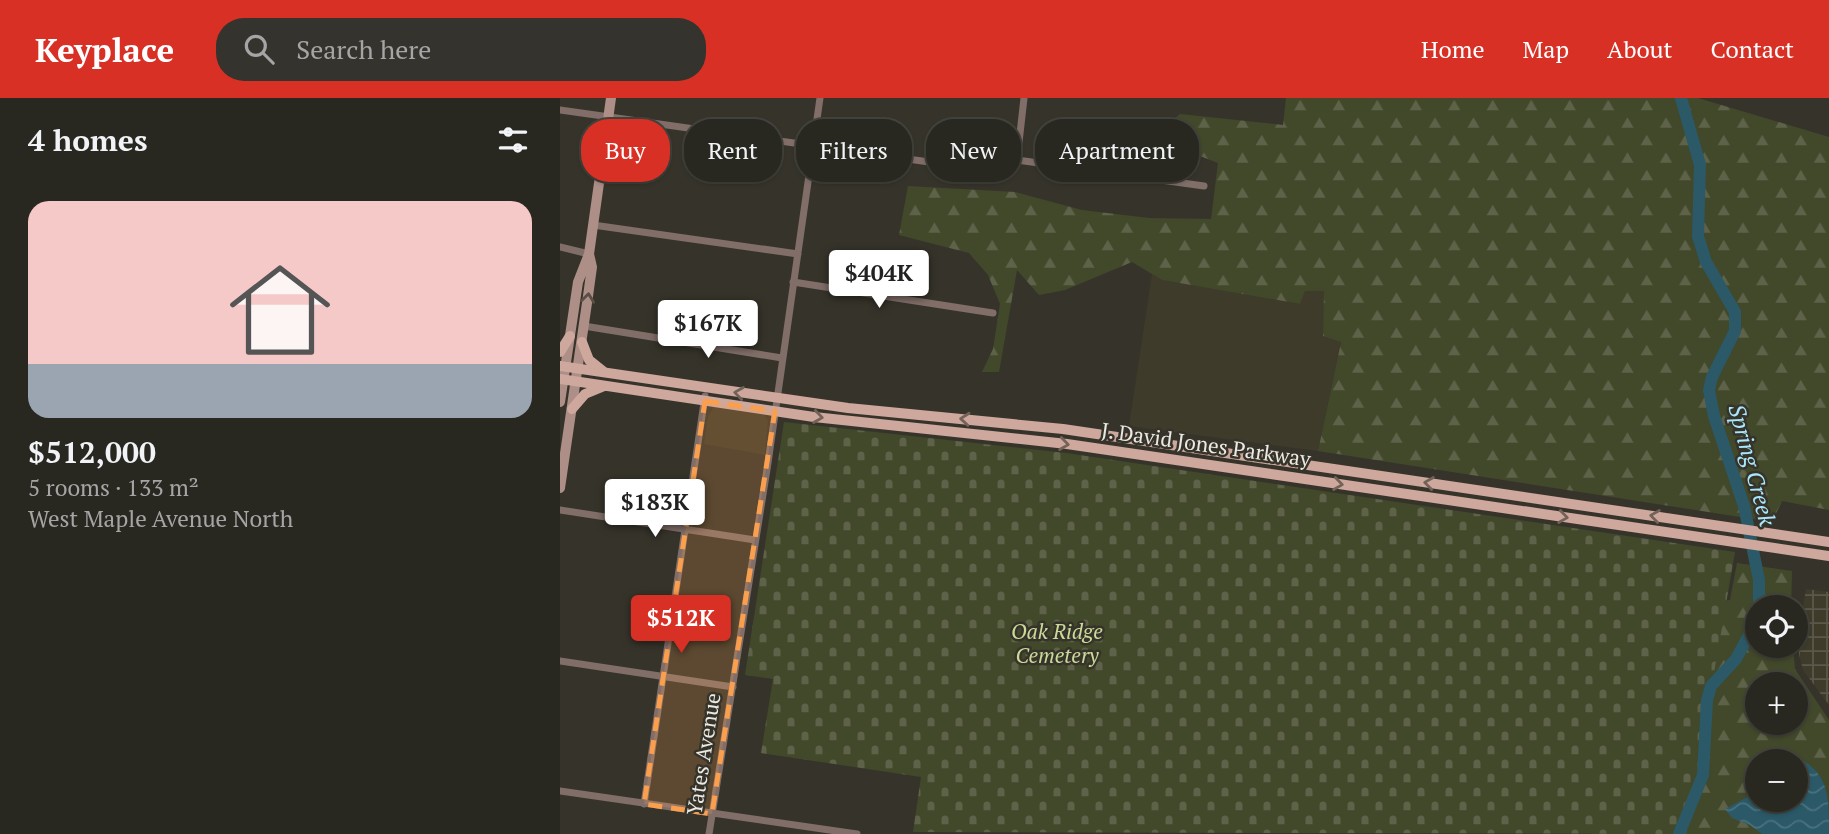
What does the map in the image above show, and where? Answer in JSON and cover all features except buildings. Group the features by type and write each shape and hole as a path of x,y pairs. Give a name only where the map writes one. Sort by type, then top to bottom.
{"main road":[{"path":"560,402 563,367 578,282 589,254 611,98"},
{"path":"560,488 592,267 589,254"},
{"path":"560,352 570,336"},
{"path":"582,342 589,360 606,373"},
{"name":"J. David Jones Parkway","path":"563,367 776,398 1063,429 1829,542"},
{"name":"J. David Jones Parkway","path":"562,380 775,411 1068,444 1829,556"},
{"path":"572,409 588,391 605,386"}],"street":[{"name":"Yates Avenue","path":"817,119 820,98"},
{"path":"1021,125 1024,98"},
{"path":"560,110 796,144"},
{"path":"1021,161 1204,186"},
{"name":"Yates Avenue","path":"709,834 809,182"},
{"path":"593,225 798,254"},
{"path":"560,247 589,254"},
{"path":"793,282 993,313"},
{"path":"584,326 782,358"},
{"path":"644,804 707,388"},
{"path":"560,510 755,540"},
{"path":"560,661 733,687"},
{"path":"560,791 857,834"}],"highlighted area":[{"path":"705,401 775,411 712,814 644,804"}],"shaded area":[{"path":"1152,274 1162,280 1299,304 1305,291 1325,291 1323,336 1341,341 1318,451 1129,426"},
{"path":"714,406 764,414 768,421 765,455 704,444 708,417"},
{"path":"1806,589 1829,592 1829,705 1808,677 1808,672 1803,670 1800,658 1808,658 1808,595 1805,595"}],"green space":[{"path":"1286,98 1698,98 1829,137 1829,510 1782,501 1772,522 1318,451 1341,342 1323,336 1324,291 1305,291 1300,304 1162,280 1132,262 1065,290 1039,295 1017,270 999,372 982,372 993,349 1000,304 988,275 969,253 899,235 908,186 1015,192 1082,210 1149,218 1211,219 1218,163 1199,156 1199,119 1174,119 1180,114 1283,125"},
{"name":"Oak Ridge Cemetery","path":"784,422 1066,453 1735,552 1686,834 913,832 921,777 761,753 773,679 745,675"},
{"path":"1737,563 1792,571 1791,595 1745,595 1745,658 1794,658 1797,672 1745,672 1745,735 1808,735 1808,688 1829,720 1829,834 1592,834 1704,606 1730,600"}],"water":[{"path":"1808,765 1815,770 1825,786 1829,834 1762,834 1750,825 1732,818 1725,809 1745,798 1745,812 1808,812"}],"waterway":[{"name":"Spring Creek","path":"1681,98 1700,165 1698,236 1706,262 1735,312 1735,331 1712,377 1709,390 1714,416 1744,506 1759,580 1759,595"},
{"name":"Spring Creek","path":"1679,834 1703,775 1707,700 1711,686 1736,659 1745,642"}]}
